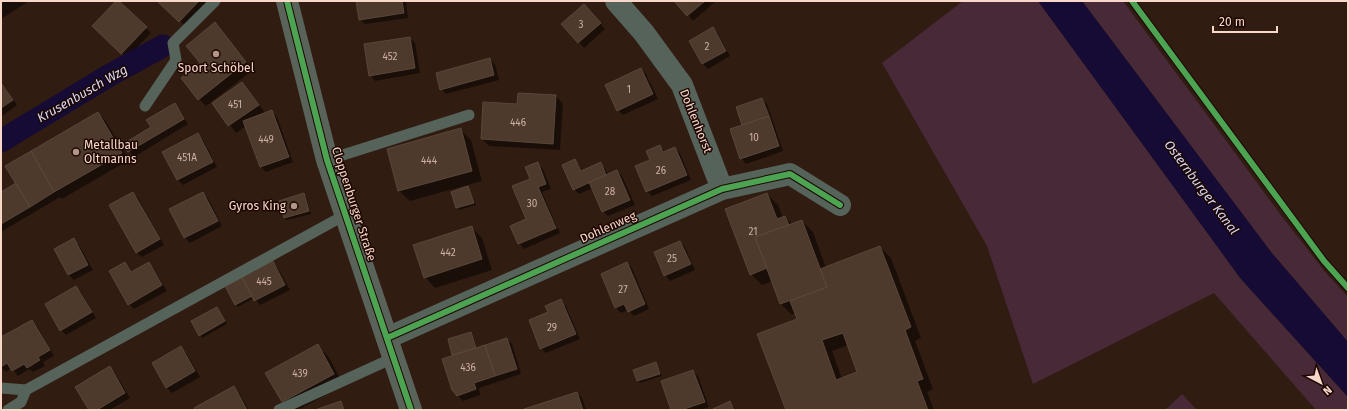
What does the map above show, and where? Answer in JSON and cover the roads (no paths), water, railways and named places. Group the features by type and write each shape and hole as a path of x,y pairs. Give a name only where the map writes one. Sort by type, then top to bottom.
{"main road":[{"name":"Cloppenburger Straße","path":"287,1 327,160 411,410"}],"street":[{"name":"Dohlenhorst","path":"616,1 644,33 682,86 722,189"},
{"name":"Dohlenweg","path":"390,348 722,189 790,174 840,205"}],"lane":[{"path":"145,106 176,60 174,43 215,1"},
{"path":"327,160 469,115"},
{"path":"1,388 26,390 345,215"},
{"path":"279,410 390,348"},
{"path":"8,410 21,402 26,390"}],"water":[{"name":"Osternburger Kanal","path":"1038,1 1082,1 1271,252 1348,342 1348,397 1241,279"}],"waterway":[{"name":"Krusenbusch Wzg","path":"1,141 110,75 163,46"}],"place":[{"name":"Sport Schöbel","path":"216,54"},
{"name":"Metallbau Oltmanns","path":"76,152"},
{"name":"Gyros King","path":"294,206"}]}
